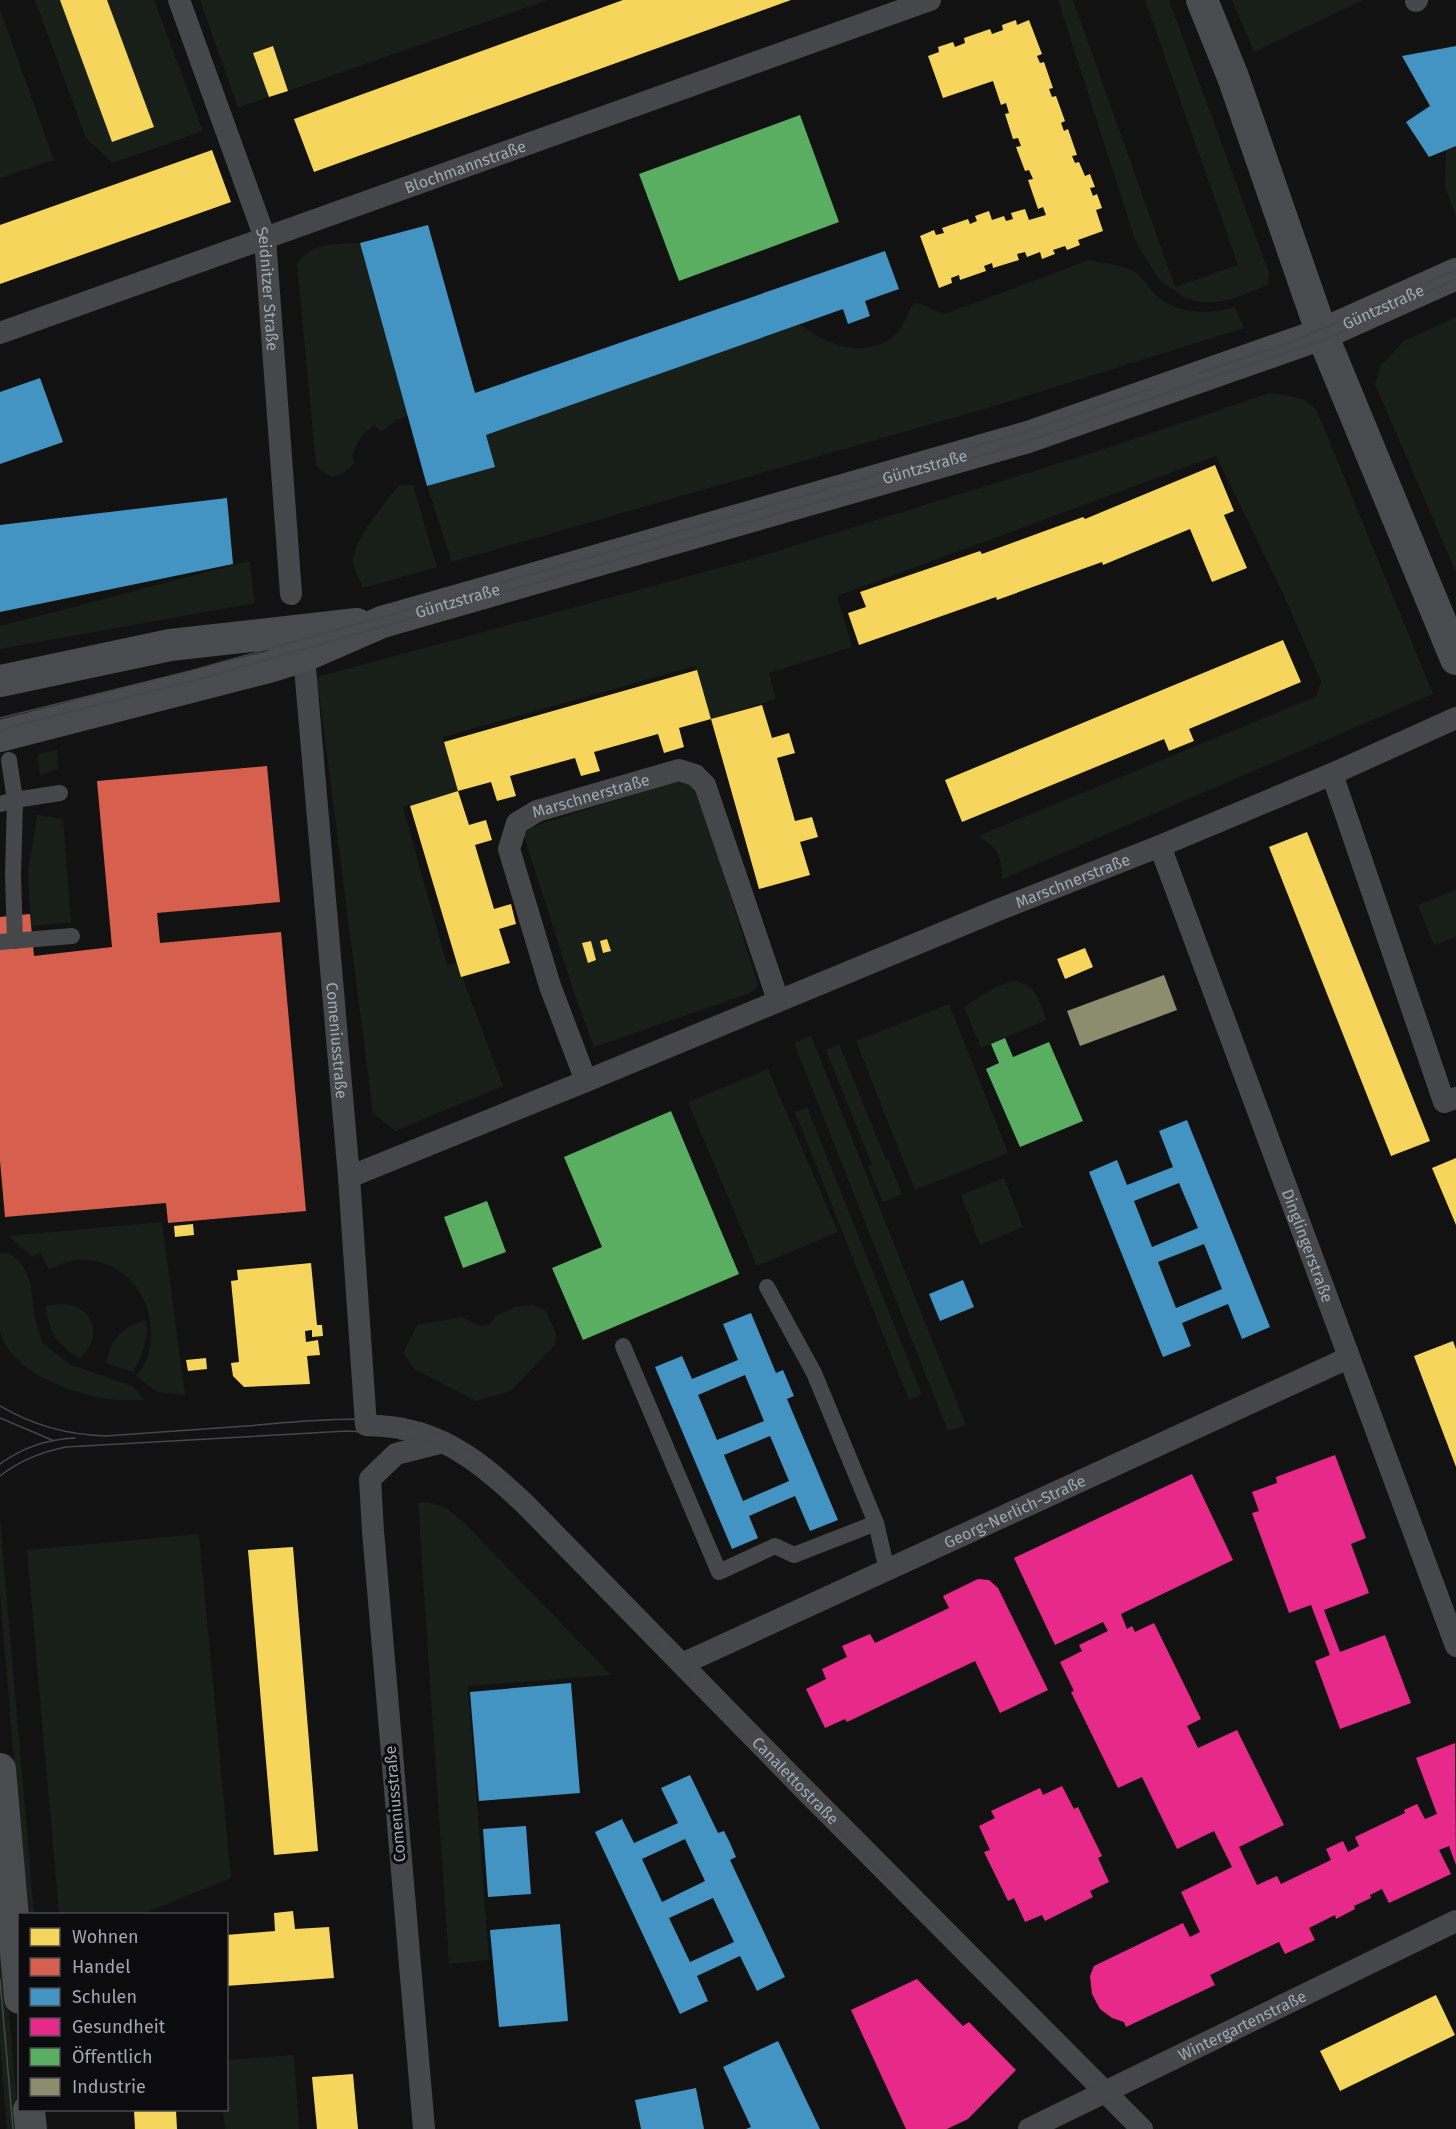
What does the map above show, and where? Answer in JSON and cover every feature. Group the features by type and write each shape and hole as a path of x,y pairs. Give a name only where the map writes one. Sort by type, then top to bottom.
{"main road":[{"path":"1202,0 1233,76 1322,334 1456,659"},
{"name":"Güntzstraße","path":"5,748 304,656 382,622 1028,437 1322,334 1456,274"},
{"name":"Güntzstraße","path":"0,681 170,645 299,629 382,622"},
{"path":"0,1769 18,1975"},
{"path":"29,2111 31,2129"}],"street":[{"name":"Seidnitzer Straße","path":"179,0 265,238 291,594"},
{"name":"Blochmannstraße","path":"0,333 930,0"},
{"name":"Comeniusstraße","path":"304,656 349,1177 366,1425"},
{"name":"Marschnerstraße","path":"349,1177 998,910 1160,846 1332,774 1456,718"},
{"path":"5,748 13,875 8,941 72,936"},
{"name":"Marschnerstraße","path":"586,1081 550,986 509,849 517,824 537,811 680,770 695,775 705,785 778,1000"},
{"path":"1332,774 1444,1102 1456,1098"},
{"path":"8,802 60,793"},
{"name":"Dinglingerstraße","path":"1160,846 1456,1646"},
{"path":"767,1287 814,1373 876,1523 887,1570"},
{"path":"623,1346 719,1572 775,1546 794,1555 876,1523"},
{"name":"Georg-Nerlich-Straße","path":"682,1664 1348,1358"},
{"name":"Canalettostraße","path":"366,1425 404,1429 443,1442 469,1455 502,1482 1142,2129"},
{"name":"Comeniusstraße","path":"424,2129 370,1479 396,1454 443,1442"},
{"name":"Wintergartenstraße","path":"1029,2129 1456,1921"}],"shaded area":[{"path":"35,0 154,0 203,131 113,163 86,138"},
{"path":"200,0 548,0 288,91 272,46 253,53 269,97 238,108"},
{"path":"1058,0 1073,0 1175,287 1238,265 1145,0 1169,0 1269,273 1268,285 1232,299 1200,302 1184,297 1159,280 1136,242"},
{"path":"1232,0 1363,0 1254,52"},
{"path":"0,10 54,160 0,178"},
{"path":"1456,146 1456,217 1445,186 1446,150"},
{"path":"360,243 408,416 396,420 381,432 375,425 371,428 360,438 356,446 352,456 355,462 341,475 332,476 327,475 316,465 297,263 310,251 318,248 334,244"},
{"path":"1089,260 1134,271 1156,295 1165,302 1184,310 1204,312 1235,307 1244,328 1001,404 452,562 427,486 495,467 486,435 800,324 820,338 844,346 856,348 880,344 896,334 914,303 945,314"},
{"path":"1456,317 1456,572 1375,384 1381,365 1404,341"},
{"path":"1270,393 1302,400 1317,411 1433,694 1002,879 1001,864 997,853 990,844 978,836 1317,696 1321,681 1281,589 1216,456 837,596 852,647 769,673 776,699 711,719 695,666 443,737 458,791 403,807 447,965 457,963 503,1086 395,1131 373,1113 317,677 745,561 1098,451"},
{"path":"399,485 413,485 437,567 363,588 353,564 355,552 364,532"},
{"path":"249,561 255,603 0,649 0,626"},
{"path":"57,750 58,769 40,775 38,754"},
{"path":"682,779 697,787 758,986 750,993 594,1047 522,830"},
{"path":"37,815 63,819 71,922 31,926 28,873"},
{"path":"1456,890 1456,937 1434,945 1418,905"},
{"path":"1017,981 1033,991 1046,1020 981,1048 964,1007 996,987"},
{"path":"949,1004 1008,1153 915,1190 856,1041"},
{"path":"811,1036 966,1425 948,1431 794,1043"},
{"path":"839,1044 902,1194 883,1202 868,1167 872,1165 826,1050"},
{"path":"768,1069 838,1232 757,1266 688,1102"},
{"path":"807,1107 922,1395 909,1400 795,1112"},
{"path":"1004,1178 1023,1227 980,1245 961,1195"},
{"path":"162,1222 185,1395 157,1392 136,1376 148,1356 151,1337 150,1319 137,1288 126,1276 112,1267 95,1261 76,1260 49,1269 40,1253 32,1257 9,1236"},
{"path":"0,1253 9,1253 22,1264 31,1285 34,1313 42,1343 71,1365 132,1386 145,1400 108,1399 74,1391 42,1377 14,1357 5,1345 0,1331"},
{"path":"62,1304 76,1307 91,1321 93,1335 91,1343 80,1359 60,1343 52,1331 45,1306"},
{"path":"534,1305 546,1311 556,1334 555,1345 510,1391 476,1401 416,1370 403,1353 417,1325 462,1317 480,1326 488,1325 496,1316 516,1307"},
{"path":"146,1320 144,1347 133,1372 106,1363 119,1335 124,1330"},
{"path":"429,1502 448,1509 466,1525 611,1675 468,1686 489,1960 449,1964 418,1503"},
{"path":"0,1518 34,1913 27,1913 0,1592"},
{"path":"199,1534 231,1878 144,1913 59,1913 27,1550"},
{"path":"0,1907 19,2129 7,2129 0,2043"},
{"path":"294,2055 299,2129 225,2129 223,2111 228,2111 228,2060"}],"building: Wohnen":[{"path":"60,0 107,0 154,127 112,142"},
{"path":"623,0 791,0 314,172 294,119"},
{"path":"1016,20 1017,25 1029,20 1042,54 1037,56 1040,63 1044,62 1053,88 1049,89 1052,97 1056,96 1065,121 1061,123 1064,131 1068,129 1077,155 1072,156 1075,163 1079,162 1085,176 1090,174 1095,187 1090,188 1093,196 1097,194 1102,208 1096,210 1103,231 1078,240 1080,245 1067,250 1065,246 1053,250 1055,254 1042,259 1040,252 1027,257 1025,252 1017,254 1019,260 993,268 992,263 984,266 986,271 960,280 959,275 951,278 952,283 939,288 920,236 934,230 936,235 944,233 942,228 968,219 970,224 977,221 975,216 989,211 992,220 1004,216 1006,221 1013,219 1011,213 1025,209 1029,220 1046,215 1043,207 1038,209 1028,180 1033,179 1029,170 1025,171 1016,147 1021,146 1018,138 1013,139 1005,114 1009,113 1006,103 1001,105 993,81 943,98 928,56 939,52 938,47 953,42 955,47 965,43 964,38 990,29 992,34 1003,30 1002,25"},
{"path":"273,46 288,91 269,97 253,53"},
{"path":"212,150 231,202 0,284 0,225"},
{"path":"1215,465 1234,511 1224,515 1247,568 1212,582 1190,529 1103,565 1102,562 997,600 996,597 859,645 848,613 866,607 860,592 980,551 982,554 1083,517 1085,519"},
{"path":"1283,640 1301,682 1189,729 1194,741 1169,751 1164,739 962,822 945,780"},
{"path":"697,670 711,719 679,728 684,747 664,753 658,734 594,752 600,771 581,776 575,758 510,776 516,796 497,801 491,782 458,791 444,742"},
{"path":"762,705 772,738 789,733 795,753 777,758 795,821 812,817 818,837 800,842 810,875 759,889 711,719"},
{"path":"458,791 469,825 486,820 492,840 475,845 494,909 511,904 516,924 499,929 510,963 461,977 410,806"},
{"path":"1307,832 1430,1141 1391,1156 1269,847"},
{"path":"607,939 611,951 603,953 600,941"},
{"path":"591,941 596,960 588,963 582,943"},
{"path":"1085,948 1093,967 1065,979 1057,959"},
{"path":"1456,1158 1456,1225 1432,1168"},
{"path":"193,1224 194,1235 175,1237 174,1226"},
{"path":"311,1263 317,1325 322,1325 323,1336 312,1337 312,1330 305,1331 306,1342 318,1340 320,1355 307,1356 310,1384 244,1387 233,1376 231,1363 239,1362 231,1281 238,1280 237,1270"},
{"path":"1453,1341 1456,1349 1456,1467 1414,1356"},
{"path":"206,1358 207,1369 188,1371 186,1360"},
{"path":"293,1547 318,1851 274,1855 248,1550"},
{"path":"293,1911 295,1929 329,1927 334,1978 228,1986 228,1935 275,1931 274,1913"},
{"path":"1436,1995 1455,2035 1340,2091 1320,2051"},
{"path":"353,2074 358,2129 317,2129 312,2077"},
{"path":"134,2111 176,2111 177,2129 135,2129"}],"building: Handel":[{"path":"267,766 280,902 157,913 160,943 281,932 306,1211 168,1223 166,1203 5,1217 0,1161 0,917 30,914 34,956 112,947 97,781"}],"building: Schulen":[{"path":"1456,46 1456,146 1429,157 1406,122 1430,106 1402,56"},
{"path":"428,225 475,393 885,251 899,289 865,301 870,316 848,324 843,309 486,435 495,467 427,486 360,243"},
{"path":"40,378 63,442 0,464 0,392"},
{"path":"227,498 233,564 0,612 0,525"},
{"path":"1187,1120 1270,1327 1242,1339 1228,1304 1182,1323 1191,1346 1163,1357 1089,1172 1117,1160 1127,1185 1173,1167 1159,1131","holes":["1179,1183 1198,1228 1152,1247 1134,1201","1204,1244 1222,1289 1176,1308 1158,1262"]},
{"path":"963,1280 974,1307 940,1321 929,1294"},
{"path":"751,1313 776,1373 783,1370 794,1396 787,1399 838,1520 810,1531 795,1496 749,1516 758,1538 732,1549 655,1367 682,1356 692,1379 738,1360 723,1324","holes":["745,1375 764,1421 717,1440 698,1395","770,1436 789,1481 743,1501 724,1455"]},
{"path":"571,1683 580,1793 479,1801 470,1692"},
{"path":"690,1775 718,1833 724,1831 730,1843 736,1857 730,1860 785,1977 757,1991 740,1956 697,1976 708,2001 680,2014 595,1832 622,1819 634,1843 678,1823 661,1788","holes":["685,1839 705,1881 662,1902 642,1859","713,1898 734,1942 690,1962 669,1918"]},
{"path":"526,1826 531,1894 488,1897 483,1829"},
{"path":"560,1924 568,2021 499,2027 490,1930"},
{"path":"778,2041 820,2129 746,2129 751,2127 723,2067"},
{"path":"696,2088 704,2129 641,2129 635,2100"}],"building: Gesundheit":[{"path":"1335,1455 1366,1538 1351,1544 1369,1593 1324,1610 1340,1652 1385,1635 1411,1703 1340,1729 1315,1661 1330,1655 1311,1605 1289,1613 1252,1513 1259,1511 1252,1492 1277,1483 1276,1477"},
{"path":"1192,1474 1233,1560 1121,1614 1127,1629 1132,1626 1135,1632 1154,1623 1201,1719 1187,1726 1198,1748 1237,1730 1284,1825 1239,1847 1257,1885 1277,1876 1281,1884 1331,1860 1326,1849 1343,1841 1348,1852 1359,1846 1355,1837 1405,1813 1404,1810 1417,1804 1425,1819 1437,1814 1416,1758 1455,1743 1456,1865 1449,1846 1439,1850 1451,1874 1389,1903 1382,1889 1370,1895 1371,1898 1354,1906 1355,1909 1336,1919 1335,1915 1309,1928 1315,1940 1285,1954 1279,1942 1210,1975 1215,1985 1126,2027 1124,2022 1112,2018 1100,2009 1092,1994 1090,1976 1094,1966 1183,1923 1190,1937 1200,1932 1181,1892 1232,1867 1214,1831 1177,1849 1142,1777 1118,1788 1071,1692 1074,1691 1060,1662 1082,1651 1079,1645 1108,1631 1103,1622 1055,1645 1014,1558"},
{"path":"978,1579 989,1580 998,1588 1048,1690 1000,1713 975,1661 847,1722 845,1719 825,1728 806,1689 826,1679 822,1669 847,1657 842,1646 870,1634 875,1643 949,1608 943,1596"},
{"path":"1062,1786 1074,1809 1078,1807 1102,1856 1098,1858 1109,1882 1090,1891 1093,1897 1045,1921 1042,1915 1025,1922 1014,1898 1008,1901 984,1852 990,1850 979,1826 995,1818 991,1811 1040,1788 1043,1795"},
{"path":"917,1979 963,2026 969,2022 1016,2070 968,2119 947,2129 906,2129 851,2010"}],"building: Öffentlich":[{"path":"800,115 839,222 679,281 639,174"},
{"path":"1005,1038 1013,1057 1049,1042 1083,1121 1020,1147 986,1069 999,1063 991,1044"},
{"path":"671,1111 739,1274 583,1340 552,1268 602,1247 564,1157"},
{"path":"487,1201 506,1252 463,1268 444,1217"}],"building: Industrie":[{"path":"1164,975 1177,1010 1080,1046 1067,1011"}],"tram line":[{"path":"1199,373 1278,347 1456,270"},
{"path":"0,730 192,681 1014,446 1324,340 1456,279"},
{"path":"0,718 190,671 358,624 1025,432 1153,388"},
{"path":"0,1406 38,1424 91,1435 123,1435 345,1419 395,1422 419,1427 442,1435 465,1447 497,1470 526,1497 1150,2129"},
{"path":"0,1418 52,1440"},
{"path":"0,1476 31,1457 66,1447 347,1431 403,1434 435,1445 466,1460 523,1509 1133,2129"},
{"path":"0,1464 35,1445 75,1438"},
{"path":"0,1979 13,2129"}]}
